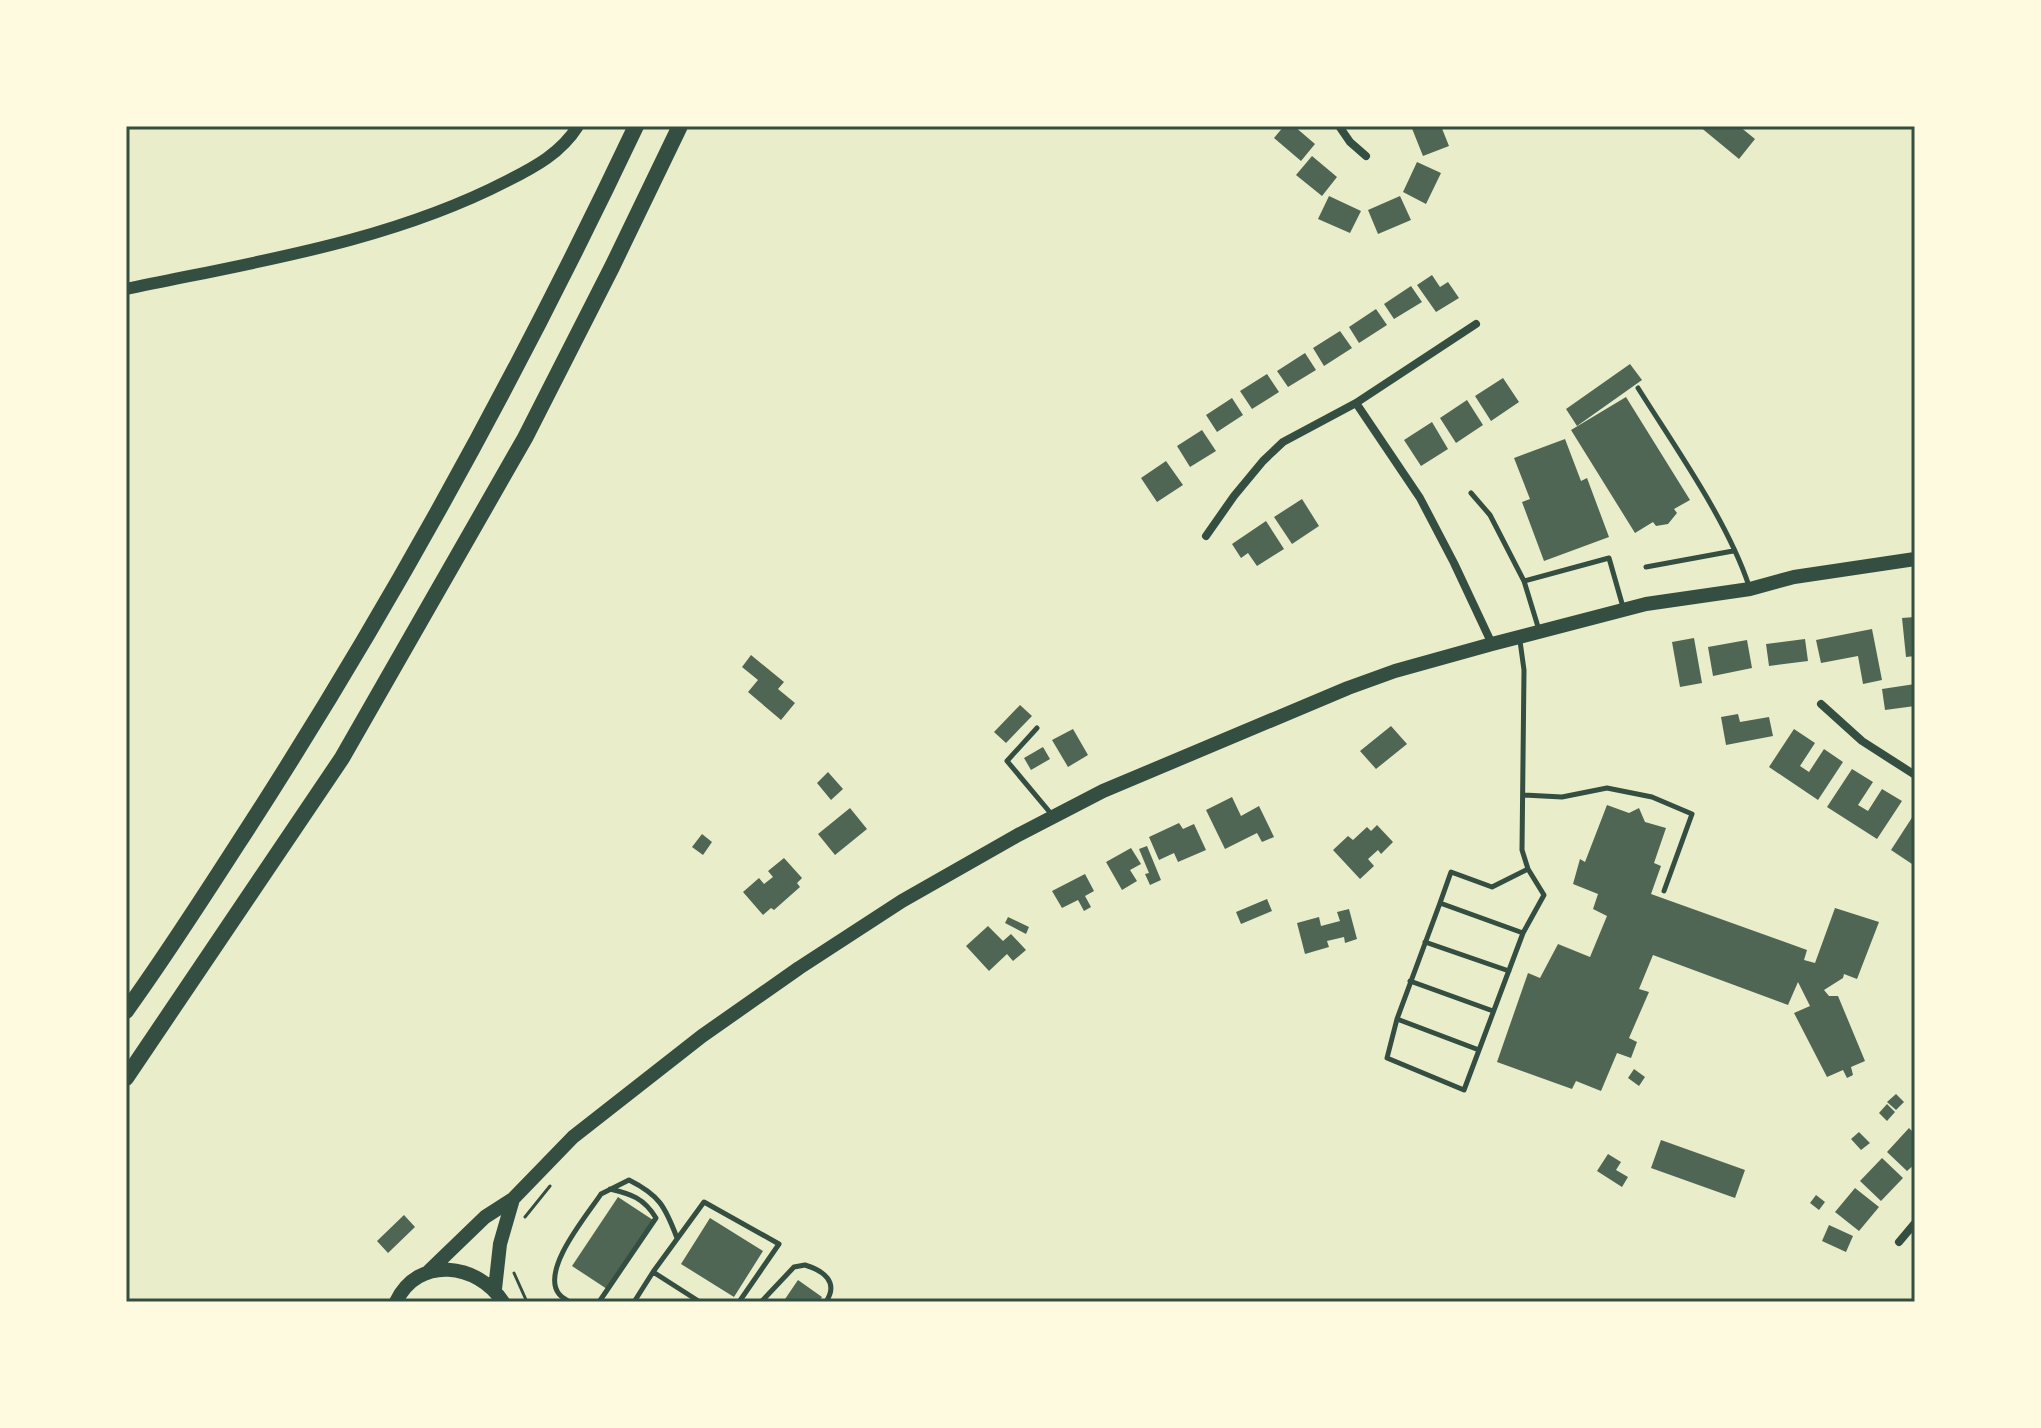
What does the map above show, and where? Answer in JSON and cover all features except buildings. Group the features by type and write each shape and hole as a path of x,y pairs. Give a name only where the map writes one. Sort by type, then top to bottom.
{"highway":[{"path":"126,1011 291,761 405,574 549,305 636,126"},
{"path":"126,1078 350,745 525,438 680,126"}],"main road":[{"path":"396,1302 413,1279 429,1271 485,1217 513,1199 573,1137 702,1036 902,901 1054,817 1169,762 1395,671 1624,608 1915,559"},
{"path":"499,1296 500,1244 513,1199"},
{"path":"429,1271 460,1270 473,1274 499,1296"}],"street":[{"path":"126,289 319,247 421,220 477,197 536,166 559,150 578,126"},
{"path":"1339,126 1350,142 1366,156"},
{"path":"1206,536 1234,496 1283,442 1356,403 1476,324"},
{"path":"1356,403 1420,498 1492,644"},
{"path":"1821,704 1862,741 1915,775"},
{"path":"1899,1242 1915,1223"}],"lane":[{"path":"1638,388 1707,499 1750,589"},
{"path":"1471,493 1490,515 1524,581 1540,631"},
{"path":"1646,567 1733,551"},
{"path":"1524,581 1609,558 1624,608"},
{"path":"1519,636 1524,670 1522,850 1528,869 1544,895 1523,933 1464,1090 1387,1058 1410,981 1451,872 1492,887 1528,869"},
{"path":"1037,728 1007,761 1054,817"},
{"path":"1523,795 1562,797 1607,788 1652,797 1692,814 1664,891"},
{"path":"1440,903 1523,933"},
{"path":"1425,942 1509,971"},
{"path":"1410,981 1493,1011"},
{"path":"1397,1019 1479,1050"},
{"path":"569,1302 556,1287 554,1273 558,1259 601,1194 609,1189 629,1180 650,1191 666,1209 677,1238"},
{"path":"599,1302 656,1218 648,1204 633,1195 609,1189"},
{"path":"634,1302 704,1202 779,1244 739,1302"},
{"path":"761,1302 794,1267 805,1265 826,1276 832,1286 833,1292 826,1302"},
{"path":"653,1272 700,1302"}],"path":[{"path":"519,1226 557,1178"},
{"path":"512,1267 527,1302"}]}
